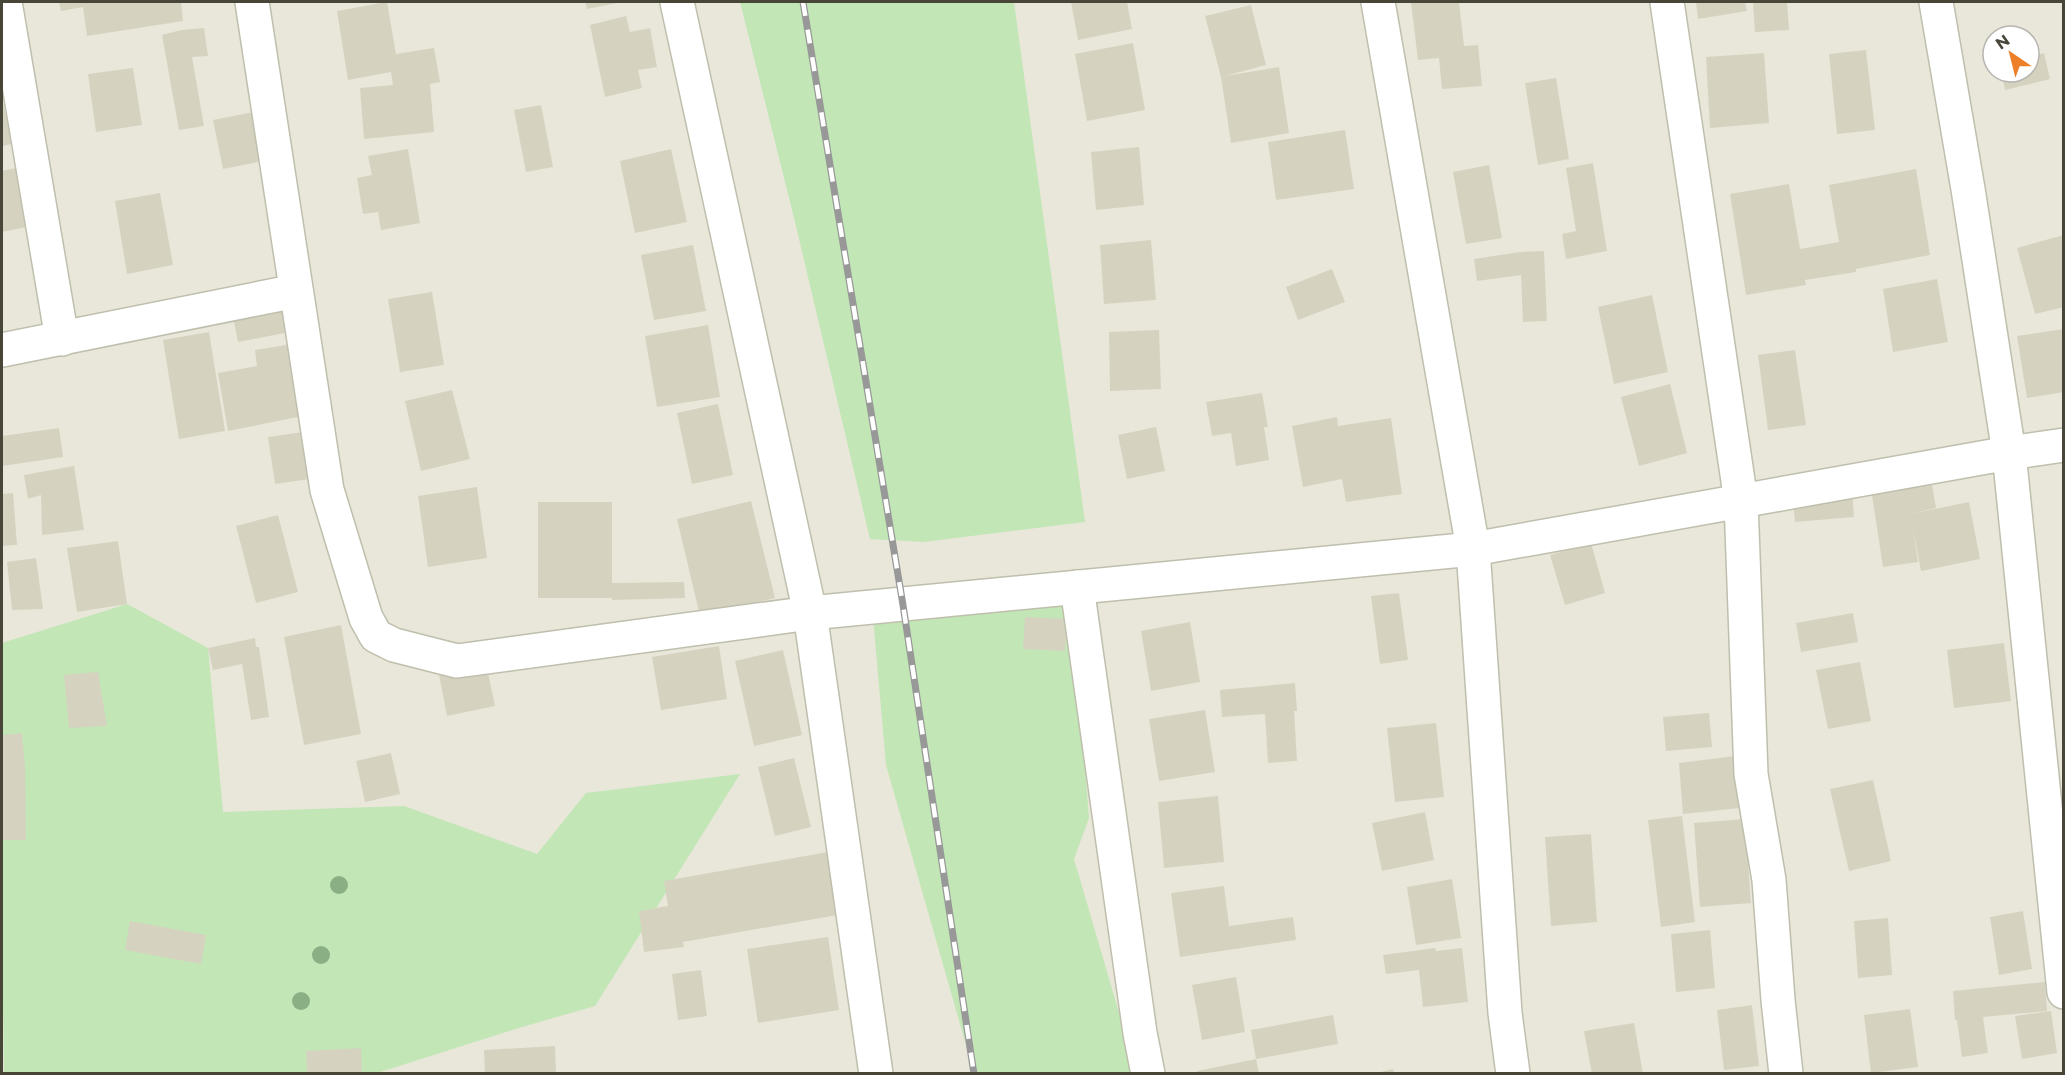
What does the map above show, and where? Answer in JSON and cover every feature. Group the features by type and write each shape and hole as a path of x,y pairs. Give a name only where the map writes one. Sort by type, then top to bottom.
{"street":[{"path":"4,2 6,38 62,339"},
{"path":"252,2 327,490 366,618 376,636 394,645 457,661 810,613 1473,549 2064,445"},
{"path":"677,2 810,613 876,1074"},
{"path":"1378,2 1473,549 1505,1013 1513,1074"},
{"path":"1667,2 1741,501 1751,774 1769,880 1786,1074"},
{"path":"1936,2 2009,453 2064,992"},
{"path":"2,350 296,291"},
{"path":"1077,587 1140,1033 1148,1074"}],"shaded area":[{"path":"2,2 2063,2 2063,1073 2,1073"}],"green space":[{"path":"740,2 1014,2 1085,522 923,542 870,539"},
{"path":"1071,589 1089,818 1074,859 1127,1040 1133,1073 974,1073 886,765 871,594"},
{"path":"127,604 208,648 223,812 404,806 537,854 586,793 740,774 595,1006 377,1073 4,1073 2,643"}],"building":[{"path":"59,2 181,2 183,21 87,36 83,7 61,11"},
{"path":"387,2 396,54 434,48 440,82 430,84 434,132 364,139 360,88 393,85 391,72 348,80 337,11"},
{"path":"585,2 618,2 618,3 587,9"},
{"path":"1071,2 1127,2 1132,29 1078,40"},
{"path":"1411,2 1459,2 1464,46 1478,45 1482,86 1442,89 1439,58 1418,60"},
{"path":"1696,2 1745,2 1747,11 1698,19"},
{"path":"1753,2 1787,2 1789,30 1755,32"},
{"path":"1251,5 1266,65 1225,76 1279,67 1289,133 1231,143 1221,77 1205,16"},
{"path":"626,16 630,32 650,28 657,67 638,70 642,88 605,97 590,25"},
{"path":"204,28 208,56 192,57 204,126 179,130 162,35 181,30"},
{"path":"1133,43 1145,110 1087,121 1075,54"},
{"path":"1866,50 1875,130 1837,134 1829,54"},
{"path":"1764,53 1769,123 1710,128 1706,57"},
{"path":"2044,53 2050,79 2041,81 2041,54"},
{"path":"133,68 142,125 96,132 88,74"},
{"path":"1556,78 1569,159 1538,165 1525,83"},
{"path":"2004,84 2030,84 2005,90"},
{"path":"2,98 12,144 2,146"},
{"path":"541,105 553,167 526,172 514,110"},
{"path":"264,110 273,159 223,169 213,120"},
{"path":"1345,130 1354,189 1276,200 1268,142"},
{"path":"1139,147 1144,205 1096,210 1091,152"},
{"path":"408,149 420,223 381,230 378,212 363,214 357,178 372,175 368,156"},
{"path":"671,149 687,222 635,233 620,161"},
{"path":"1593,163 1607,251 1566,259 1562,234 1576,231 1566,168"},
{"path":"1489,165 1502,238 1466,244 1453,172"},
{"path":"17,168 27,227 2,232 2,171"},
{"path":"1916,169 1930,255 1856,269 1856,272 1805,280 1806,285 1746,295 1730,194 1789,184 1800,249 1839,242 1829,185"},
{"path":"160,193 173,265 127,274 115,201"},
{"path":"2064,235 2064,307 2035,314 2017,248"},
{"path":"1151,240 1156,300 1104,304 1100,245"},
{"path":"693,245 706,311 654,320 641,255"},
{"path":"1544,251 1547,321 1523,322 1521,275 1477,281 1474,259"},
{"path":"1332,269 1345,302 1298,320 1286,287"},
{"path":"1937,279 1948,342 1893,352 1883,289"},
{"path":"432,292 444,365 400,372 388,299"},
{"path":"1652,295 1668,372 1614,384 1598,307"},
{"path":"299,298 305,329 238,342 232,312"},
{"path":"708,325 720,397 657,407 645,336"},
{"path":"2064,329 2064,392 2027,398 2017,336"},
{"path":"1159,330 1161,389 1110,391 1109,332"},
{"path":"209,332 225,431 179,439 163,340"},
{"path":"311,341 323,412 228,431 218,373 257,366 255,350"},
{"path":"1795,350 1806,425 1768,430 1758,355"},
{"path":"1670,384 1687,453 1639,466 1621,397"},
{"path":"452,390 470,459 421,471 405,401"},
{"path":"1262,393 1268,427 1264,427 1269,460 1236,466 1231,433 1212,436 1206,402"},
{"path":"718,404 733,475 692,484 677,413"},
{"path":"1337,417 1338,426 1391,418 1402,494 1346,502 1342,479 1303,487 1292,426"},
{"path":"1156,427 1165,471 1127,479 1118,435"},
{"path":"59,428 63,457 2,466 2,436"},
{"path":"303,432 310,479 275,484 268,437"},
{"path":"74,466 84,530 42,535 41,495 28,499 24,475"},
{"path":"1931,479 1936,508 1910,514 1969,502 1980,559 1921,571 1913,529 1918,562 1883,567 1870,482"},
{"path":"477,487 487,558 428,567 418,496"},
{"path":"1852,492 1854,517 1795,522 1793,498"},
{"path":"13,493 17,545 2,546 2,494"},
{"path":"751,501 775,598 700,616 677,519"},
{"path":"538,502 612,502 612,583 684,582 685,598 612,600 612,598 538,598"},
{"path":"278,515 298,592 256,603 236,526"},
{"path":"118,541 127,604 77,612 67,548"},
{"path":"1591,543 1605,593 1565,605 1550,555"},
{"path":"36,558 43,609 12,610 7,562"},
{"path":"1399,593 1408,660 1380,664 1371,596"},
{"path":"1853,613 1858,642 1801,652 1796,623"},
{"path":"1025,617 1067,619 1065,651 1023,649"},
{"path":"1190,622 1200,682 1151,691 1141,631"},
{"path":"341,625 361,734 304,745 284,637"},
{"path":"255,638 256,647 259,647 269,717 251,720 242,664 213,670 208,648"},
{"path":"2004,643 2011,701 1954,708 1947,650"},
{"path":"482,644 495,706 447,716 435,653"},
{"path":"719,646 727,699 661,710 652,657"},
{"path":"783,650 802,735 754,746 735,661"},
{"path":"1860,662 1871,721 1828,729 1816,670"},
{"path":"98,672 107,726 69,728 64,675"},
{"path":"1295,683 1297,761 1268,763 1265,714 1222,717 1220,690"},
{"path":"1205,710 1215,772 1159,781 1149,719"},
{"path":"1709,713 1712,747 1666,751 1663,717"},
{"path":"1436,723 1444,797 1395,802 1387,728"},
{"path":"22,733 26,840 2,840 2,735"},
{"path":"391,753 400,794 365,802 356,761"},
{"path":"1735,756 1740,808 1683,814 1679,763"},
{"path":"794,758 811,827 775,836 758,767"},
{"path":"1873,780 1891,861 1849,871 1830,789"},
{"path":"1218,796 1224,862 1164,868 1158,802"},
{"path":"1425,812 1434,860 1382,871 1372,823"},
{"path":"1682,816 1695,922 1661,927 1648,820"},
{"path":"1745,819 1751,903 1700,907 1694,823"},
{"path":"1591,834 1597,922 1551,926 1545,837"},
{"path":"839,850 849,913 683,942 684,947 644,952 639,911 668,906 664,881"},
{"path":"1452,879 1461,938 1416,945 1407,887"},
{"path":"1224,886 1229,926 1293,917 1296,940 1180,957 1171,893"},
{"path":"2023,911 2032,969 1999,975 1990,917"},
{"path":"1888,918 1892,975 1858,978 1854,921"},
{"path":"130,921 206,935 201,964 125,950"},
{"path":"1710,930 1715,988 1676,992 1671,934"},
{"path":"828,937 839,1010 758,1023 747,949"},
{"path":"1435,948 1436,951 1462,948 1468,1002 1423,1007 1419,970 1386,974 1383,955"},
{"path":"701,970 707,1016 678,1020 672,974"},
{"path":"1236,977 1245,1032 1202,1040 1192,985"},
{"path":"2045,982 2047,1011 1983,1017 1988,1053 1962,1057 1957,1020 1955,1020 1953,991"},
{"path":"1752,1005 1759,1066 1724,1070 1717,1010"},
{"path":"1910,1009 1918,1067 1871,1073 1864,1015"},
{"path":"2051,1011 2057,1053 2022,1059 2015,1016"},
{"path":"1333,1015 1338,1044 1256,1059 1251,1030"},
{"path":"1634,1023 1643,1074 1592,1074 1584,1031"},
{"path":"555,1046 556,1074 485,1074 484,1050"},
{"path":"361,1048 362,1074 307,1074 306,1051"},
{"path":"1256,1059 1259,1074 1198,1074 1197,1071"},
{"path":"1393,1069 1394,1074 1377,1074 1377,1073"}],"railway":[{"path":"803,2 903,605 974,1074"}]}
